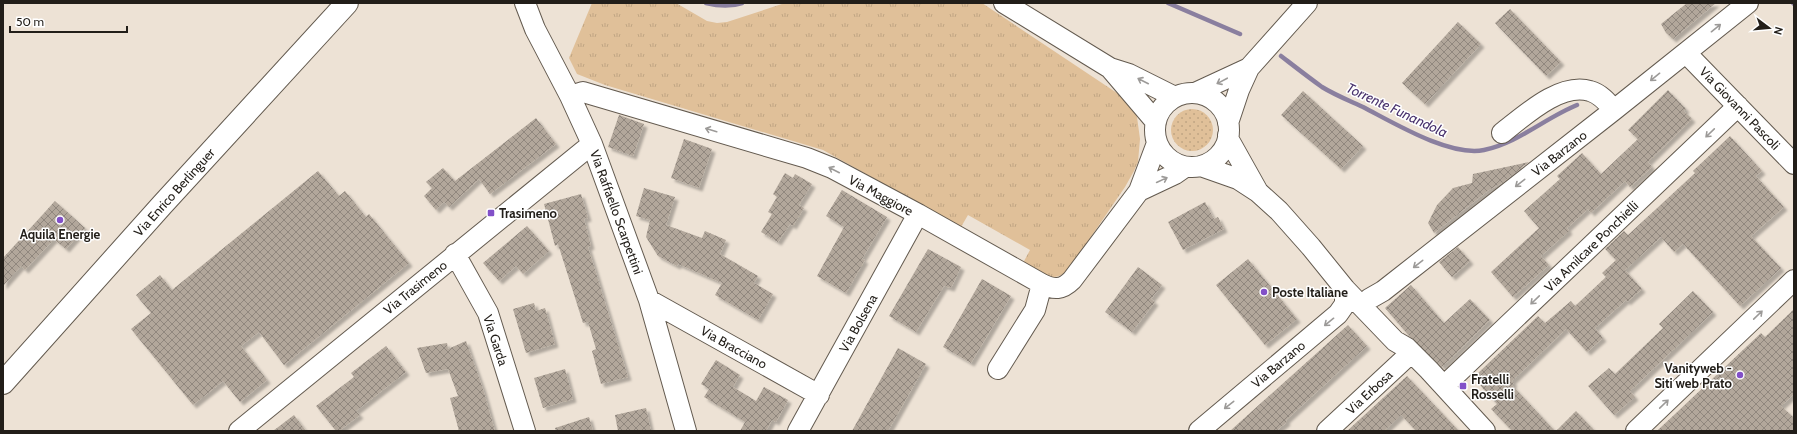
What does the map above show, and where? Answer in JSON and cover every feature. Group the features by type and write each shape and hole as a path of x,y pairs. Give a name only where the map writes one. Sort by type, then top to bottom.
{"main road":[{"name":"Via Enrico Berlinguer","path":"3,383 162,204 340,8"}],"street":[{"name":"Via Raffaello Scarpettini","path":"525,3 535,29 570,96 592,144 649,300 686,431"},
{"path":"1004,3 1110,68 1129,74 1175,97"},
{"path":"1193,166 1211,162 1220,155 1225,145 1239,90 1249,68 1307,3"},
{"name":"Via Barzano","path":"1369,299 1383,291 1748,3"},
{"name":"Via Giovanni Pascoli","path":"1686,53 1794,164"},
{"path":"1110,68 1156,122"},
{"path":"1195,94 1249,68"},
{"path":"1502,133 1548,98 1573,91 1592,91 1605,99 1614,110"},
{"name":"Via Maggiore","path":"570,96 584,92 807,158 832,168 918,214 1042,284 1056,289 1060,289 1068,284 1139,191 1157,143"},
{"path":"1258,192 1248,170 1229,140 1228,129 1222,110 1216,103 1208,98 1195,94 1185,94 1175,97 1163,108 1156,122 1155,130 1157,143 1169,160 1238,179 1258,192 1279,211 1345,289 1395,341 1409,351 1444,386 1485,431"},
{"name":"Via Amilcare Ponchielli","path":"1444,386 1738,106"},
{"name":"Via Trasimeno","path":"239,431 592,144"},
{"name":"Via Maggiore","path":"1139,191 1193,166"},
{"name":"Via Bolsena","path":"798,431 918,214"},
{"path":"1311,247 1347,277 1369,299 1402,335 1409,351"},
{"name":"Via Garda","path":"455,254 488,313 525,431"},
{"path":"1636,431 1794,280"},
{"path":"998,369 1035,310 1042,284"},
{"name":"Via Barzano","path":"1198,431 1338,314 1345,304 1345,289"},
{"name":"Via Bracciano","path":"649,300 819,395"},
{"name":"Via Erbosa","path":"1327,431 1409,351"}],"green space":[{"path":"592,3 676,3 707,21 717,23 727,22 785,3 982,3 1120,95 1134,109 1137,117 1140,139 1138,162 1125,187 1069,269 1063,274 1057,276 1046,276 1023,263 1030,250 968,215 961,227 823,150 605,85 577,74 569,58"},
{"path":"1192,109 1207,115 1213,130 1207,145 1192,151 1177,145 1171,130 1177,115"}],"building":[{"path":"1687,3 1716,3 1673,39 1666,33 1661,24"},
{"path":"1510,9 1561,62 1546,76 1495,23"},
{"path":"1458,22 1481,44 1425,104 1402,83"},
{"path":"1668,90 1686,109 1684,111 1692,119 1648,162 1652,167 1630,187 1625,181 1591,213 1588,209 1567,228 1569,231 1541,256 1549,265 1513,297 1491,272 1539,228 1524,211 1560,179 1557,176 1582,153 1601,174 1638,139 1628,130"},
{"path":"1303,91 1363,146 1341,169 1281,115"},
{"path":"619,115 644,124 633,156 608,147"},
{"path":"536,118 556,144 490,194 479,179 449,207 444,202 436,210 424,196 432,188 426,182 443,168 455,181"},
{"path":"1730,136 1762,171 1756,176 1784,207 1751,236 1781,268 1740,306 1683,244 1674,252 1661,237 1625,270 1642,289 1627,302 1626,300 1595,328 1603,338 1587,352 1566,329 1512,381 1514,383 1512,385 1555,431 1512,431 1491,409 1497,404 1479,384 1482,381 1476,375 1538,316 1545,323 1571,301 1575,306 1606,277 1602,273 1616,260 1605,249 1624,231 1628,235 1695,173 1693,171"},
{"path":"684,139 712,149 699,188 671,178"},
{"path":"1529,162 1502,183 1489,190 1434,233 1428,223 1437,205 1453,188 1472,183 1473,174"},
{"path":"318,171 339,196 345,191 366,217 369,214 409,263 284,365 259,332 241,346 267,380 240,402 223,381 193,405 131,329 151,313 136,295 160,275 172,290"},
{"path":"785,173 793,178 795,174 812,184 799,205 804,208 793,226 790,224 778,242 761,232 772,214 768,212 777,197 773,194"},
{"path":"644,188 675,197 666,225 702,238 705,231 726,240 720,254 758,276 754,283 773,294 758,320 715,295 722,283 678,264 677,266 658,256 646,237 650,220 636,216"},
{"path":"842,190 887,217 862,259 865,260 846,293 817,276 844,227 826,216"},
{"path":"581,194 588,218 584,219 591,246 588,247 628,377 601,384 592,351 596,349 588,322 583,323 558,244 555,246 544,204"},
{"path":"55,201 85,228 66,249 54,239 25,270 21,266 3,286 3,258"},
{"path":"1205,202 1214,219 1218,217 1224,229 1183,250 1168,222"},
{"path":"527,226 549,251 523,274 516,266 499,281 483,263"},
{"path":"1458,247 1470,261 1452,277 1439,262"},
{"path":"928,249 961,267 951,288 944,286 916,332 889,316"},
{"path":"1248,259 1297,319 1265,345 1216,285"},
{"path":"1138,267 1162,285 1151,299 1155,302 1132,332 1105,312"},
{"path":"982,279 1011,296 971,363 943,347"},
{"path":"1411,285 1444,323 1470,299 1490,320 1442,367 1410,337 1385,308"},
{"path":"1693,291 1713,312 1630,391 1635,397 1614,415 1588,386 1609,368 1615,374 1663,328 1659,324"},
{"path":"534,303 536,311 545,308 555,344 526,353 513,309"},
{"path":"1794,309 1794,394 1781,406 1794,418 1794,431 1657,431 1761,333 1765,337"},
{"path":"1348,325 1367,346 1286,420 1287,422 1276,431 1230,431"},
{"path":"466,341 483,389 495,431 459,431 450,398 458,396 448,369 426,373 417,348 447,343 448,349"},
{"path":"386,346 406,372 356,411 360,415 339,431 336,431 316,406 354,377 351,373"},
{"path":"898,348 926,364 888,431 852,431"},
{"path":"716,360 740,375 733,387 756,401 764,387 788,400 776,422 772,420 766,431 740,431 745,422 704,397 709,389 701,384"},
{"path":"565,369 573,399 543,408 534,378"},
{"path":"1407,376 1459,431 1416,431 1401,415 1384,431 1347,431"},
{"path":"646,408 651,431 618,431 615,415"},
{"path":"1576,411 1595,431 1556,431"},
{"path":"294,415 306,431 273,431"},
{"path":"589,417 593,431 556,431 555,428"}],"waterway":[{"name":"Torrente Funandola","path":"706,3 724,6 742,3"},
{"name":"Torrente Funandola","path":"1168,3 1240,34"},
{"name":"Torrente Funandola","path":"1281,56 1332,93 1422,137 1439,144 1470,151 1484,150 1508,142 1565,110 1577,105"}],"place":[{"name":"Trasimeno","path":"491,213"},
{"name":"Aquila Energie","path":"60,220"},
{"name":"Poste Italiane","path":"1264,292"},
{"name":"Vanityweb - Siti web Prato","path":"1740,375"},
{"name":"Fratelli Rosselli","path":"1463,386"}]}
